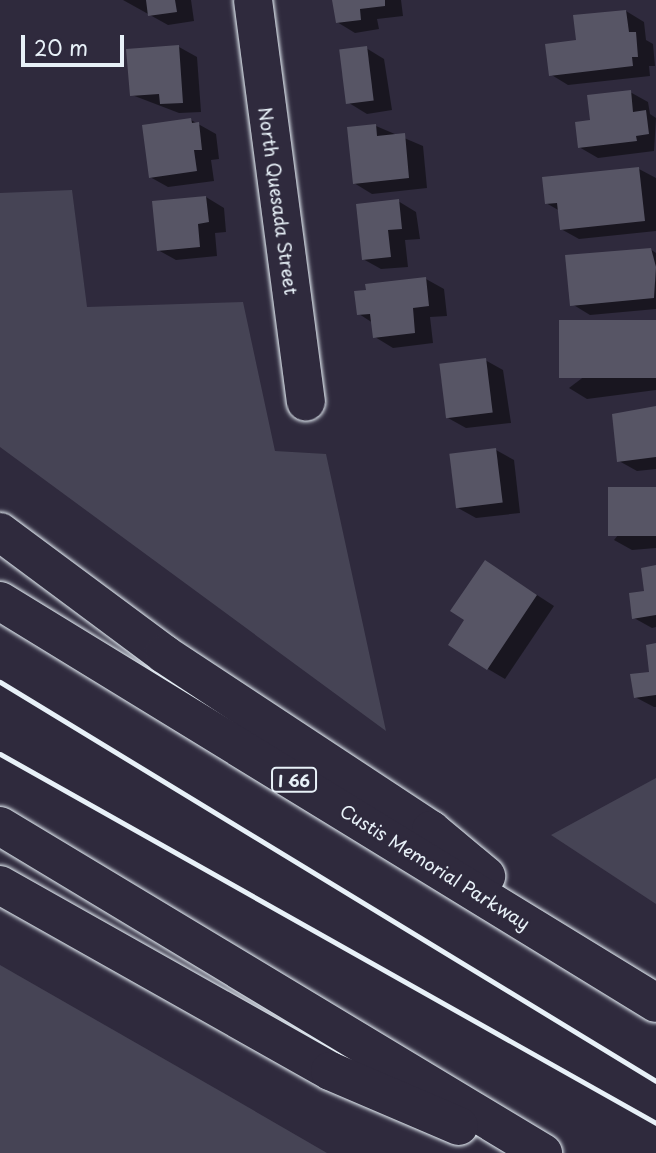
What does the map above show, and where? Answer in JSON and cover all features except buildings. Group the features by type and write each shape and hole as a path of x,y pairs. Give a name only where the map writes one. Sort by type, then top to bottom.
{"main road":[{"name":"North Quesada Street","path":"253,0 306,402"},
{"path":"0,532 164,654 431,830 587,960"},
{"name":"Custis Memorial Parkway","path":"0,601 656,1003"},
{"path":"0,826 542,1153"},
{"path":"0,885 330,1071 524,1153"}],"shaded area":[{"path":"72,190 87,307 243,302 275,451 326,454 386,731 0,447 0,193"},
{"path":"656,778 656,904 551,835"},
{"path":"0,965 220,1091 327,1153 0,1153"}],"railway":[{"path":"0,682 656,1081"},
{"path":"0,754 656,1123"}]}
